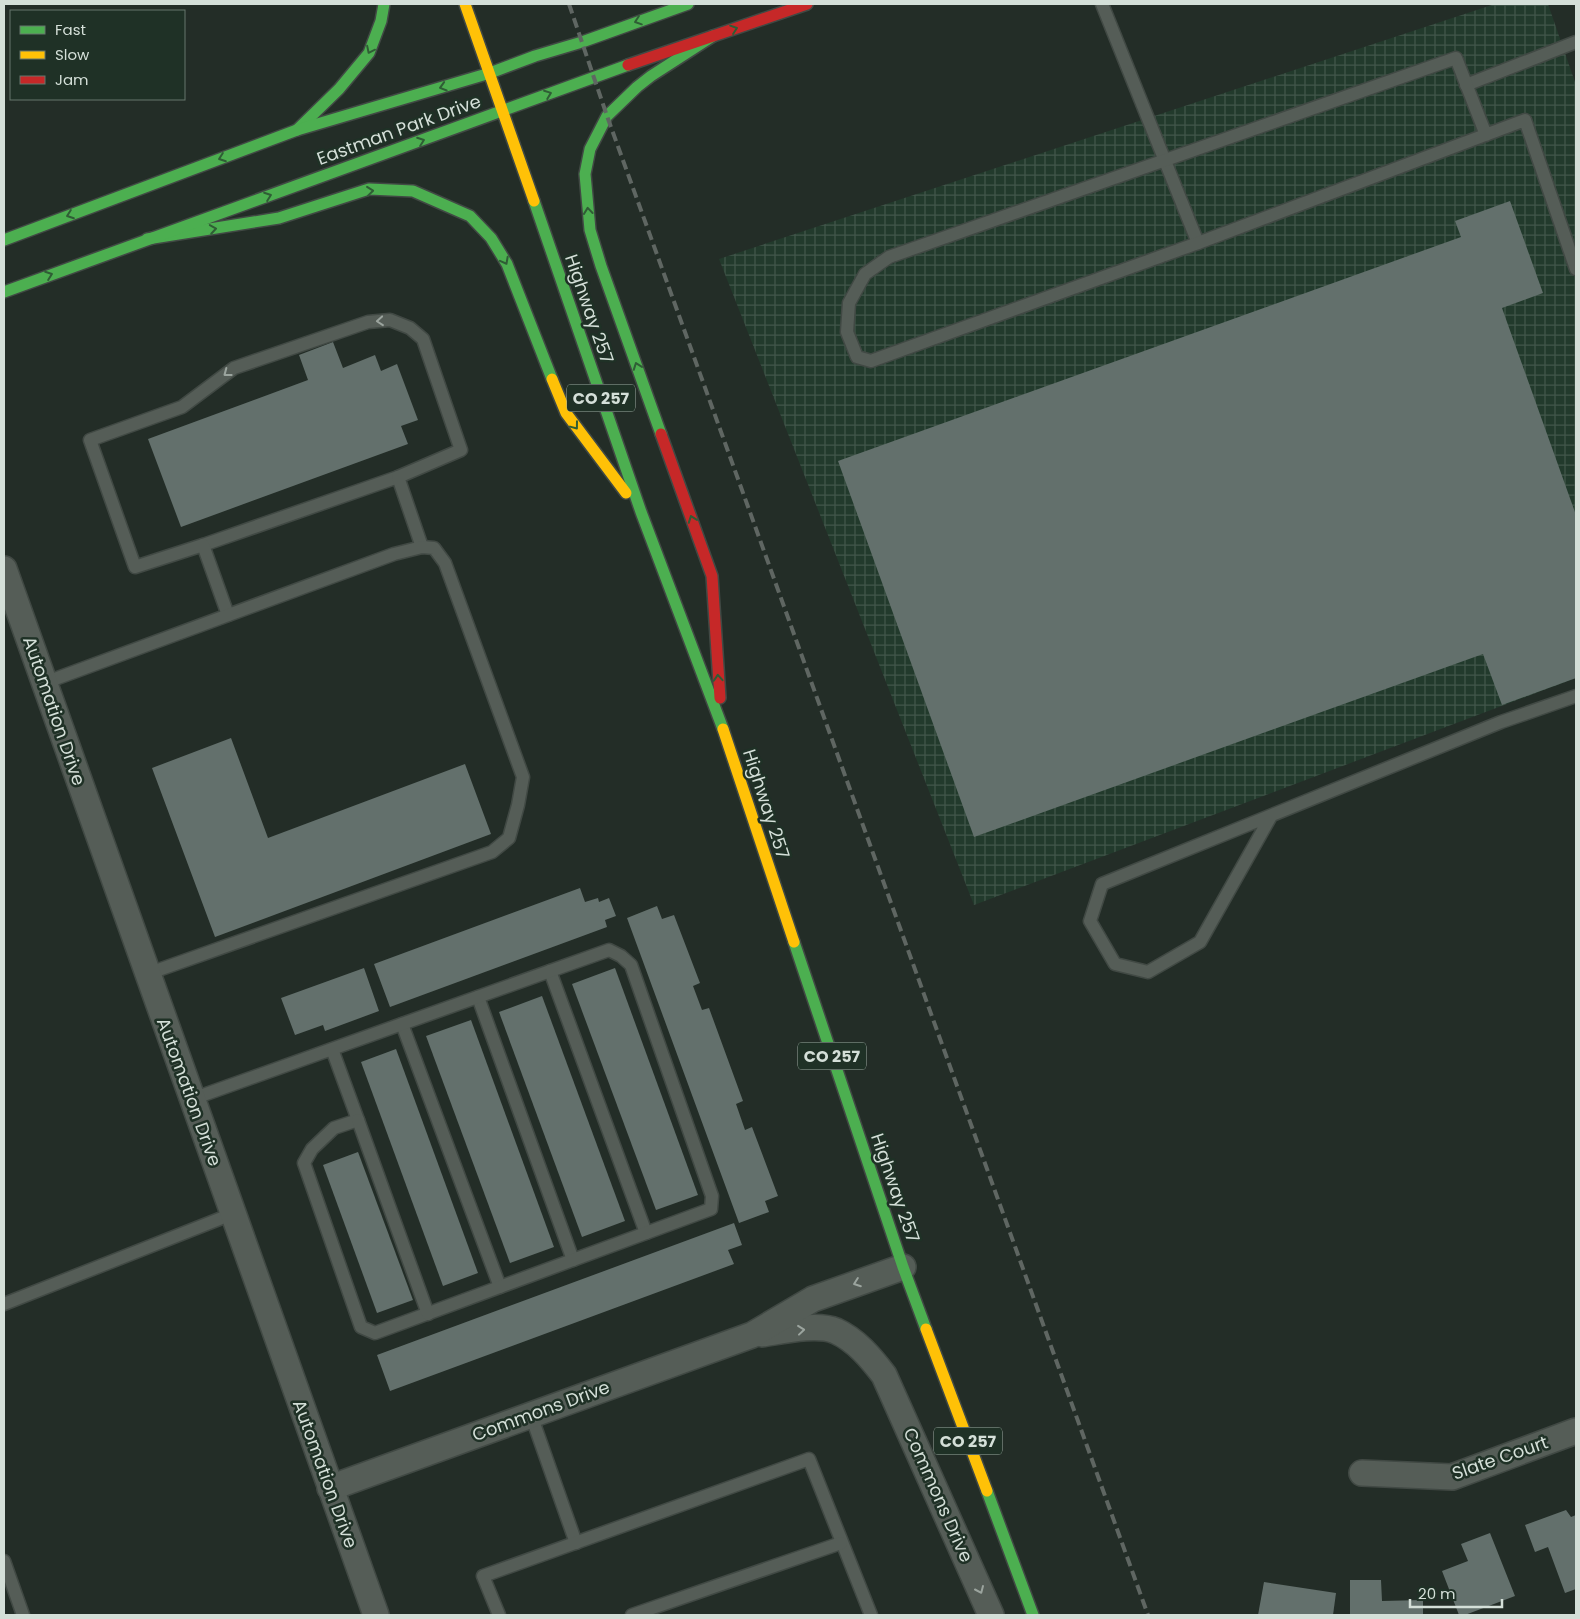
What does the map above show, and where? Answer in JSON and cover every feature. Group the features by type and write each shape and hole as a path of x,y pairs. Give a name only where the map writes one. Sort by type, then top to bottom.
{"main road":[{"path":"297,130 339,89 370,53 381,21 384,4"},
{"name":"Highway 257","path":"465,4 641,512 722,727 903,1267 1033,1615"},
{"name":"Eastman Park Drive","path":"4,240 297,130 490,73 688,4"},
{"name":"Eastman Park Drive","path":"4,292 502,112 593,77 807,4"},
{"path":"712,36 651,76 607,116 590,148 585,174 590,230 601,266 712,576 722,727"},
{"path":"147,239 279,218 369,190 413,191 470,216 491,238 507,264 566,414 641,512"}],"street":[{"name":"Automation Drive","path":"4,569 376,1615"},
{"name":"Commons Drive","path":"330,1488 752,1335 813,1299 903,1267"},
{"name":"Commons Drive","path":"752,1335 816,1328 834,1330 851,1340 868,1355 884,1375 992,1615"},
{"name":"Slate Court","path":"1362,1473 1452,1477 1576,1431"}],"lane":[{"path":"1102,4 1198,243"},
{"path":"1466,85 1576,42"},
{"path":"1486,135 1456,58 889,257 865,274 849,303 847,332 857,357 871,361 1198,243 1486,135 1525,120 1576,269"},
{"path":"390,320 410,328 423,339 460,450 398,477 203,545 135,566 90,440 182,407 234,368 368,322 390,320"},
{"path":"398,477 422,547"},
{"path":"203,545 228,615"},
{"path":"44,683 394,554 422,547 434,548 445,563 523,777 509,838 492,852 147,974"},
{"path":"1271,816 1200,942 1148,972 1115,964 1090,922 1102,884 1501,722 1576,696"},
{"path":"192,1099 609,950 621,956 631,965 712,1196 711,1209 375,1333 361,1328 304,1163 312,1149 334,1128 358,1120"},
{"path":"550,971 646,1233"},
{"path":"478,997 573,1260"},
{"path":"402,1024 500,1287"},
{"path":"332,1050 428,1314"},
{"path":"4,1304 232,1214"},
{"path":"531,1415 576,1543"},
{"path":"498,1615 483,1576 809,1459 866,1614"},
{"path":"632,1615 841,1543"},
{"path":"4,1561 23,1615"}],"shaded area":[{"path":"1495,4 1548,4 1576,85 1576,678 974,905 719,259"}],"building":[{"path":"1510,201 1543,293 1502,308 1576,515 1576,678 1502,705 1483,654 974,837 838,461 1461,237 1455,221"},
{"path":"333,342 343,368 375,355 381,371 397,364 418,420 401,426 408,444 181,527 148,439 308,380 299,355"},
{"path":"231,738 268,838 465,764 491,834 215,937 152,768"},
{"path":"580,888 585,902 598,898 599,902 609,898 616,916 605,920 607,927 390,1007 374,964"},
{"path":"657,906 662,919 674,915 700,983 693,986 702,1010 709,1008 743,1101 736,1104 745,1130 752,1127 778,1196 765,1201 769,1212 739,1223 627,918"},
{"path":"364,968 379,1011 325,1031 323,1025 295,1035 281,998"},
{"path":"615,968 698,1195 656,1210 572,984"},
{"path":"542,996 625,1221 582,1237 499,1012"},
{"path":"471,1020 554,1247 510,1263 426,1036"},
{"path":"396,1049 478,1273 443,1286 361,1062"},
{"path":"358,1152 413,1300 377,1313 323,1165"},
{"path":"734,1223 742,1245 728,1250 734,1264 390,1391 377,1355"},
{"path":"1566,1510 1571,1517 1576,1515 1576,1589 1565,1593 1548,1547 1535,1552 1525,1525"},
{"path":"1490,1533 1515,1596 1465,1615 1459,1615 1442,1571 1468,1561 1461,1544"},
{"path":"1350,1580 1381,1580 1382,1601 1423,1600 1423,1615 1350,1615"},
{"path":"1264,1582 1336,1593 1333,1615 1258,1615"}],"railway":[{"path":"569,4 607,116 1148,1615"}],"traffic: fast":[{"path":"297,130 339,89 369,53 381,21 384,4"},
{"path":"4,240 297,130 490,73 688,4"},
{"path":"661,434 590,230 585,174 590,149 607,116 651,76 713,36"},
{"path":"4,292 628,65"},
{"path":"147,239 279,218 369,189 413,191 470,216 491,238 507,264 552,379"},
{"path":"534,201 641,512 723,729"},
{"path":"794,942 903,1267 926,1329"},
{"path":"987,1491 1033,1615"}],"traffic: slow":[{"path":"465,4 534,201"},
{"path":"552,379 566,413 626,493"},
{"path":"723,729 794,942"},
{"path":"926,1329 987,1491"}],"traffic: jam":[{"path":"628,65 807,4"},
{"path":"661,434 712,576 720,698"}]}
